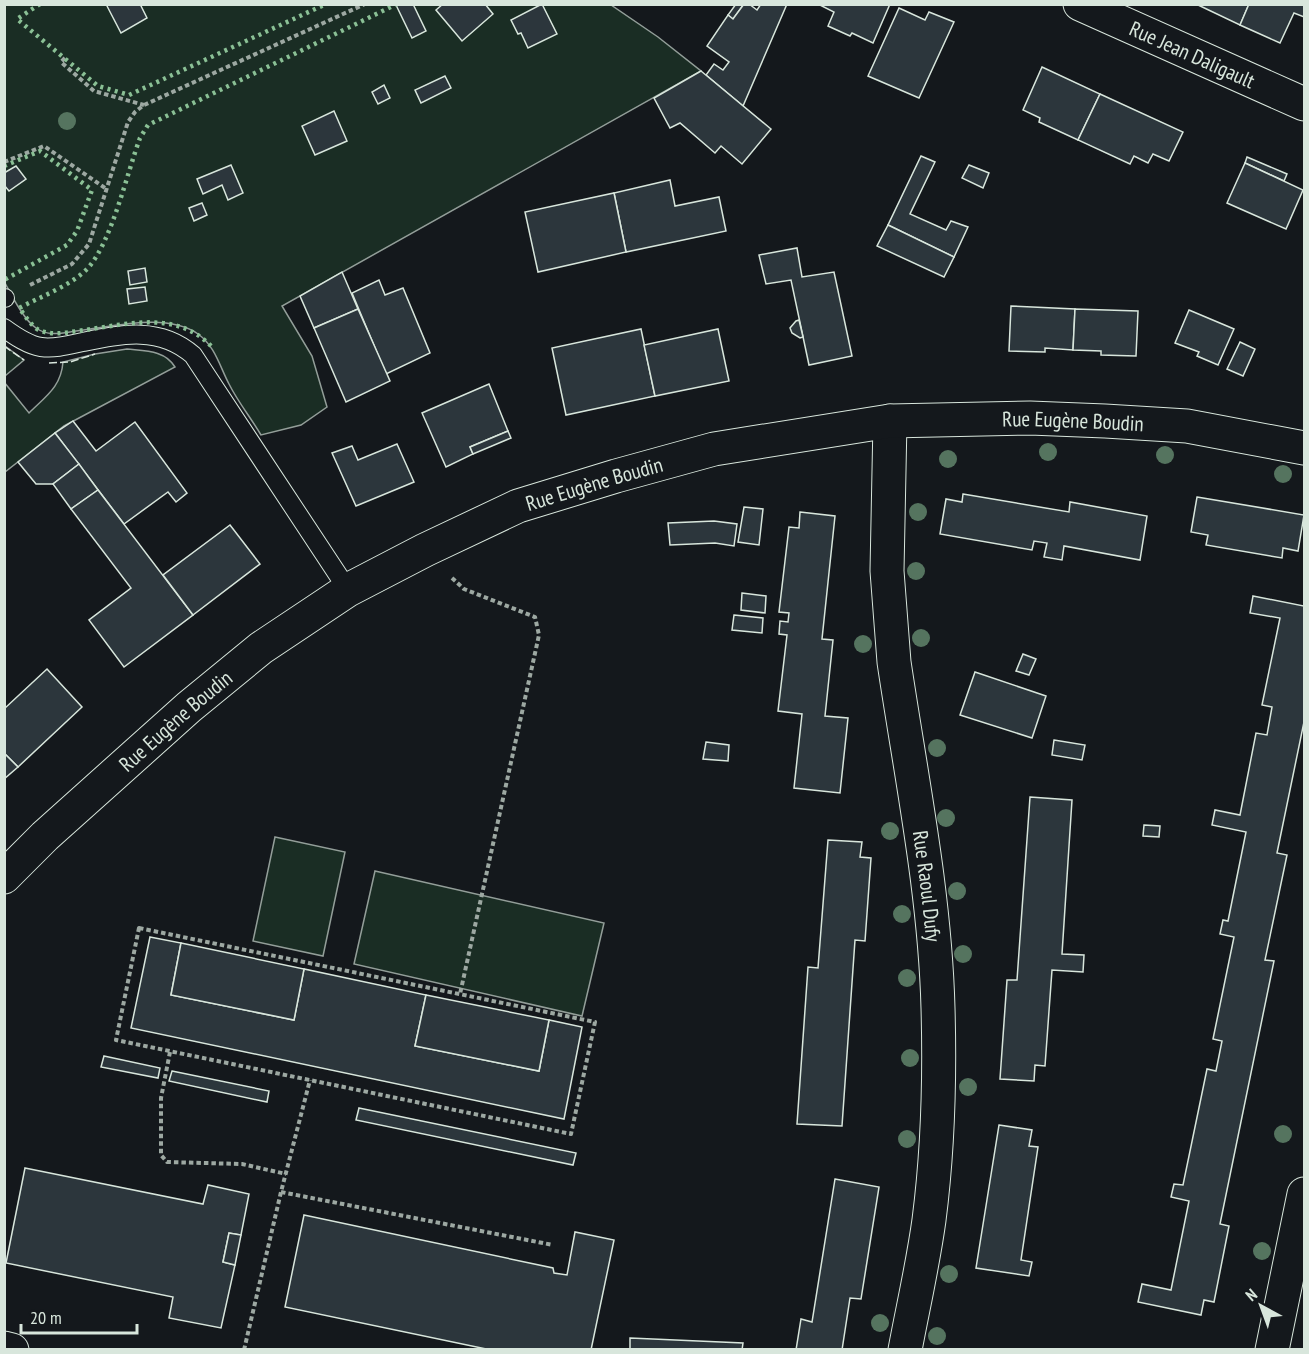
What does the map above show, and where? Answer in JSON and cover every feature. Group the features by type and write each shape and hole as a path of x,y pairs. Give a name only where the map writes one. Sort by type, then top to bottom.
{"street":[{"name":"Rue Jean Daligault","path":"1080,4 1305,104"},
{"name":"Rue Eugène Boudin","path":"4,877 45,836 189,707 261,648 348,590 518,506 714,449 890,422 1030,418 1187,426 1305,448"},
{"name":"Rue Raoul Dufy","path":"890,422 887,571 890,620 894,662 933,925 938,1007 936,1148 929,1222 904,1350"},
{"path":"1272,1350 1305,1194"},
{"path":"4,1348 12,1350"}],"lane":[{"path":"4,328 27,343 40,347 58,347 96,339 146,334 175,341 185,347 193,354 348,590"}],"path":[{"path":"5,298 64,268 84,252 89,244 105,188 128,122 135,112 144,105 365,4"},
{"path":"65,58 62,62 94,91 144,105"},
{"path":"4,162 44,146 105,188"},
{"path":"449,573 453,580 464,589 535,616 539,636 460,994"},
{"path":"139,928 460,994 595,1022 571,1134 116,1040 139,928"},
{"path":"170,1052 161,1098 161,1155 167,1162 242,1164 286,1174"},
{"path":"244,1350 310,1080"},
{"path":"281,1192 553,1245"}],"green space":[{"path":"4,5 611,5 658,37 701,71 282,306 312,356 327,407 301,425 261,435 233,391 209,344 198,334 185,327 155,322 51,333 36,328 19,307 5,283"},
{"path":"5,346 24,360 5,376"},
{"path":"127,349 160,354 171,361 175,367 64,426 5,472 4,382 29,413 56,385 63,362"},
{"path":"275,837 345,852 323,956 253,941"},
{"path":"375,871 604,923 582,1016 354,964"}],"building":[{"path":"109,4 140,4 147,18 121,33 107,6"},
{"path":"413,4 426,31 412,38 396,5"},
{"path":"443,4 485,4 493,14 462,41 436,10"},
{"path":"542,4 557,34 528,48 521,33 518,34 511,20"},
{"path":"736,4 744,4 733,19 728,15"},
{"path":"744,4 749,4 757,10 761,4 787,4 743,106 706,75 714,64 723,70 729,62 707,46 728,15 733,19"},
{"path":"818,4 890,4 873,43 852,33 850,36 828,26 834,12"},
{"path":"1196,4 1249,4 1240,25"},
{"path":"1249,4 1304,4 1304,17 1294,13 1280,43 1240,25"},
{"path":"899,8 925,20 929,12 954,22 919,98 868,76"},
{"path":"1042,67 1100,94 1078,140 1039,122 1040,118 1023,110"},
{"path":"701,71 771,129 742,164 721,146 715,153 680,123 670,128 654,98"},
{"path":"445,76 451,88 421,103 415,90"},
{"path":"384,85 390,98 378,104 372,92"},
{"path":"1100,94 1183,132 1169,161 1153,154 1148,163 1134,156 1130,164 1078,140"},
{"path":"334,111 347,141 315,155 302,126"},
{"path":"921,156 935,162 910,214 946,230 951,221 968,227 954,257 888,225"},
{"path":"1247,157 1287,174 1284,181 1245,163"},
{"path":"1245,163 1303,190 1286,229 1227,203"},
{"path":"231,165 243,193 228,200 222,185 203,194 197,179"},
{"path":"969,165 989,173 983,188 962,178"},
{"path":"16,166 26,179 9,191 4,185 4,173"},
{"path":"670,180 675,206 719,197 726,231 626,252 614,193"},
{"path":"614,193 626,252 538,272 525,212"},
{"path":"202,203 207,215 194,221 189,208"},
{"path":"888,225 954,257 944,277 877,246"},
{"path":"797,248 802,277 834,272 852,356 809,365 791,280 766,284 759,255"},
{"path":"145,268 147,282 130,285 128,271"},
{"path":"342,272 358,309 314,328 300,296"},
{"path":"379,280 385,295 403,288 430,353 386,374 352,293"},
{"path":"145,287 147,301 129,304 127,289"},
{"path":"1011,306 1075,309 1073,350 1045,348 1045,352 1009,351"},
{"path":"358,309 390,381 346,402 314,328"},
{"path":"1075,309 1138,311 1136,356 1101,355 1101,351 1073,350"},
{"path":"1189,310 1234,329 1218,365 1197,356 1199,352 1175,343"},
{"path":"799,320 803,337 800,338 792,333 790,328"},
{"path":"641,329 655,396 566,415 552,348"},
{"path":"718,329 729,381 655,396 644,345"},
{"path":"1240,342 1255,349 1243,376 1227,369"},
{"path":"489,384 508,431 470,447 473,454 446,467 422,413"},
{"path":"73,421 96,451 135,422 187,493 176,502 168,492 124,524 55,433"},
{"path":"508,431 511,438 473,454 470,447"},
{"path":"55,433 79,464 53,484 36,484 18,462"},
{"path":"397,444 414,482 356,506 332,453 352,446 358,460"},
{"path":"79,464 98,490 71,509 53,484"},
{"path":"98,490 193,615 124,667 89,620 131,588 71,509"},
{"path":"963,494 1069,512 1070,502 1147,516 1140,560 1064,546 1062,560 1044,557 1047,543 1034,541 1032,550 940,534 946,499 962,502"},
{"path":"1197,497 1304,515 1298,551 1283,548 1282,558 1206,545 1208,535 1191,532"},
{"path":"744,507 763,509 759,545 738,542"},
{"path":"800,512 835,516 822,639 833,640 825,716 848,718 840,793 794,788 802,714 778,711 787,635 779,634 780,621 788,622 789,613 779,612 789,527 799,528"},
{"path":"714,521 737,524 734,546 715,543 670,545 668,523"},
{"path":"230,525 260,564 193,615 163,575"},
{"path":"742,593 766,596 765,613 741,610"},
{"path":"1253,596 1304,606 1304,722 1277,853 1287,855 1265,960 1274,961 1220,1224 1229,1226 1214,1302 1204,1300 1201,1315 1138,1302 1142,1284 1171,1290 1189,1201 1171,1197 1174,1184 1183,1185 1207,1069 1216,1071 1222,1041 1213,1039 1234,937 1220,934 1223,920 1228,921 1246,832 1212,825 1215,810 1240,815 1256,733 1267,735 1272,707 1262,705 1280,618 1250,613"},
{"path":"734,615 763,618 762,633 732,630"},
{"path":"1023,654 1036,659 1029,675 1016,671"},
{"path":"47,669 82,707 18,767 4,753 4,709"},
{"path":"975,672 1046,696 1032,738 960,715"},
{"path":"1054,740 1085,745 1082,760 1052,755"},
{"path":"706,742 729,745 728,761 703,759"},
{"path":"4,753 18,767 4,779"},
{"path":"1030,797 1072,800 1062,954 1084,955 1083,972 1052,970 1045,1066 1035,1065 1034,1081 1000,1079 1007,980 1017,980"},
{"path":"1144,825 1160,826 1159,837 1143,836"},
{"path":"828,840 862,842 860,857 871,858 865,941 855,940 842,1126 797,1124 808,967 818,968"},
{"path":"150,937 181,943 171,995 294,1020 304,969 426,995 415,1046 539,1071 549,1020 582,1027 564,1119 131,1028"},
{"path":"181,943 304,969 294,1020 171,995"},
{"path":"426,995 549,1020 539,1071 415,1046"},
{"path":"104,1056 160,1068 158,1078 101,1067"},
{"path":"172,1071 269,1091 267,1102 169,1081"},
{"path":"359,1108 576,1153 573,1165 356,1120"},
{"path":"999,1125 1032,1130 1029,1146 1038,1147 1021,1260 1032,1262 1029,1276 976,1268"},
{"path":"25,1168 203,1204 208,1185 249,1194 241,1235 229,1233 223,1262 235,1265 221,1328 169,1318 173,1297 6,1263"},
{"path":"835,1179 879,1187 861,1299 850,1298 842,1350 796,1350 801,1319 812,1322"},
{"path":"304,1215 553,1268 554,1273 567,1275 575,1232 614,1240 591,1350 491,1350 285,1307"},
{"path":"229,1233 241,1235 235,1265 223,1262"},
{"path":"630,1338 743,1343 742,1350 630,1350"}],"hedge":[{"path":"40,4 17,19 98,86 129,95 326,4"},
{"path":"211,346 197,334 165,323 131,323 47,333 34,327 19,308 73,280 88,268 97,256 112,224 140,138 148,125 397,4"},
{"path":"4,166 40,151 92,190 77,231 67,245 4,280"}],"fence":[{"path":"4,346 24,360"},
{"path":"49,363 70,362 95,354"}]}
